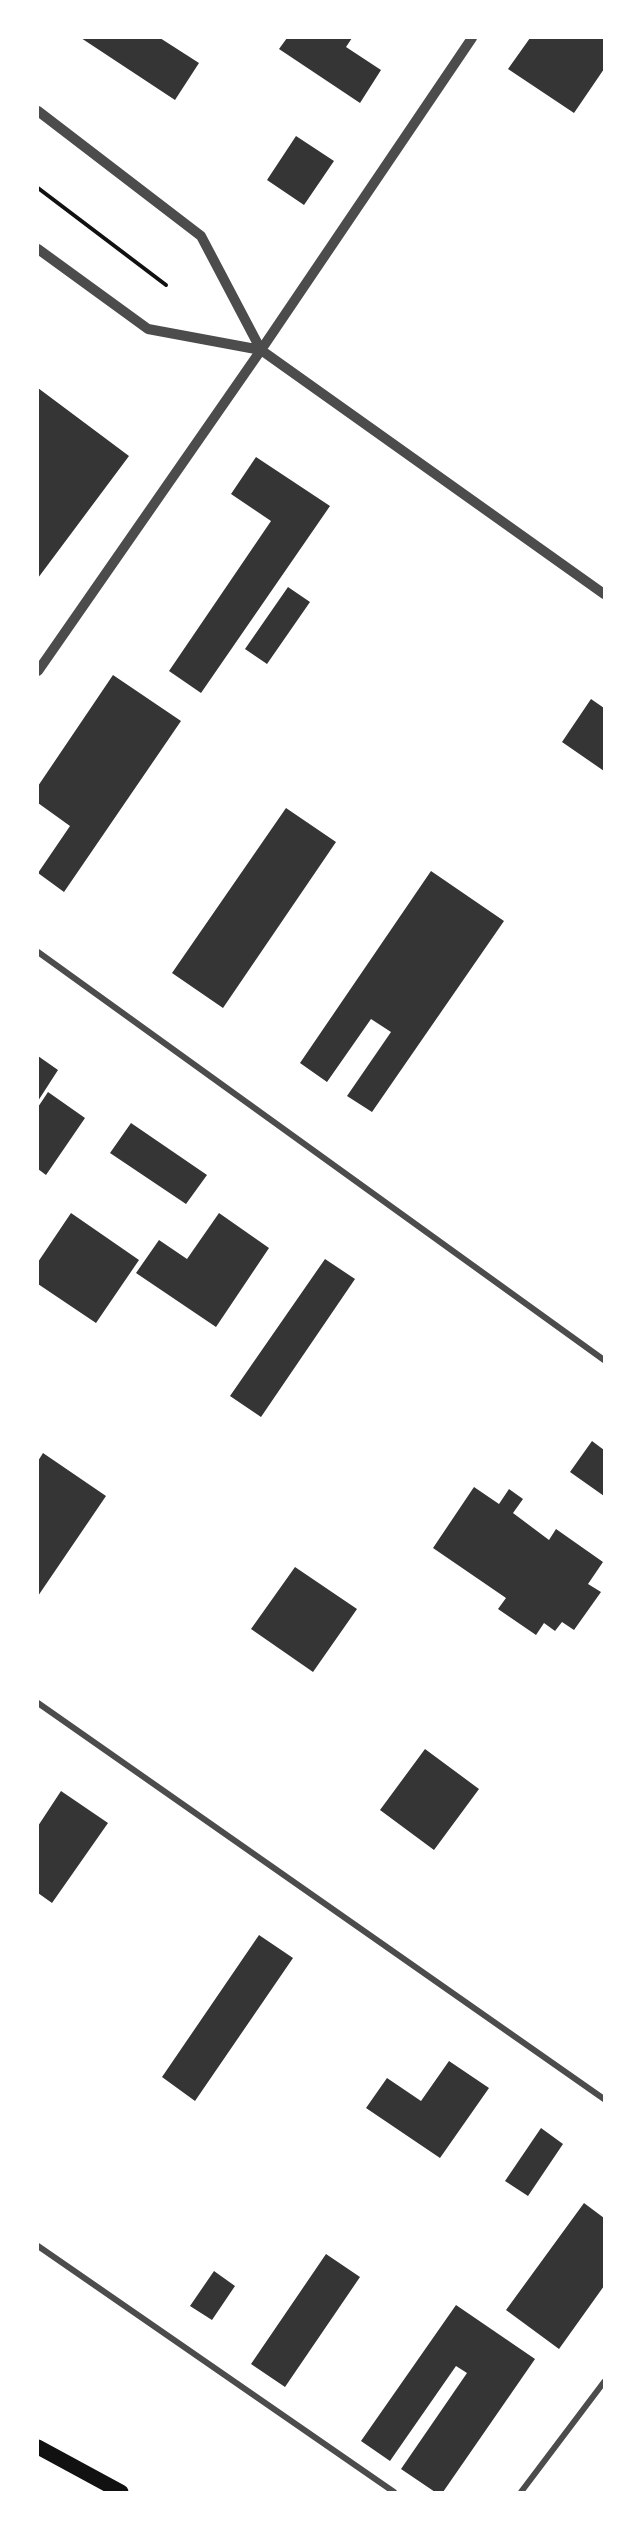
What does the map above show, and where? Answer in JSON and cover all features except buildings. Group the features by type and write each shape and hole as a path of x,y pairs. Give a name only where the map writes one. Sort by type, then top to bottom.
{"main road":[{"path":"38,2446 121,2493"}],"street":[{"path":"38,671 261,351 472,38"},
{"path":"38,111 201,236 261,351"},
{"path":"38,249 148,329 261,351 604,594"},
{"path":"38,952 604,1360"},
{"path":"38,1703 604,2098"},
{"path":"38,2246 394,2493"},
{"path":"521,2493 604,2382"}],"path":[{"path":"38,188 166,285"}]}
